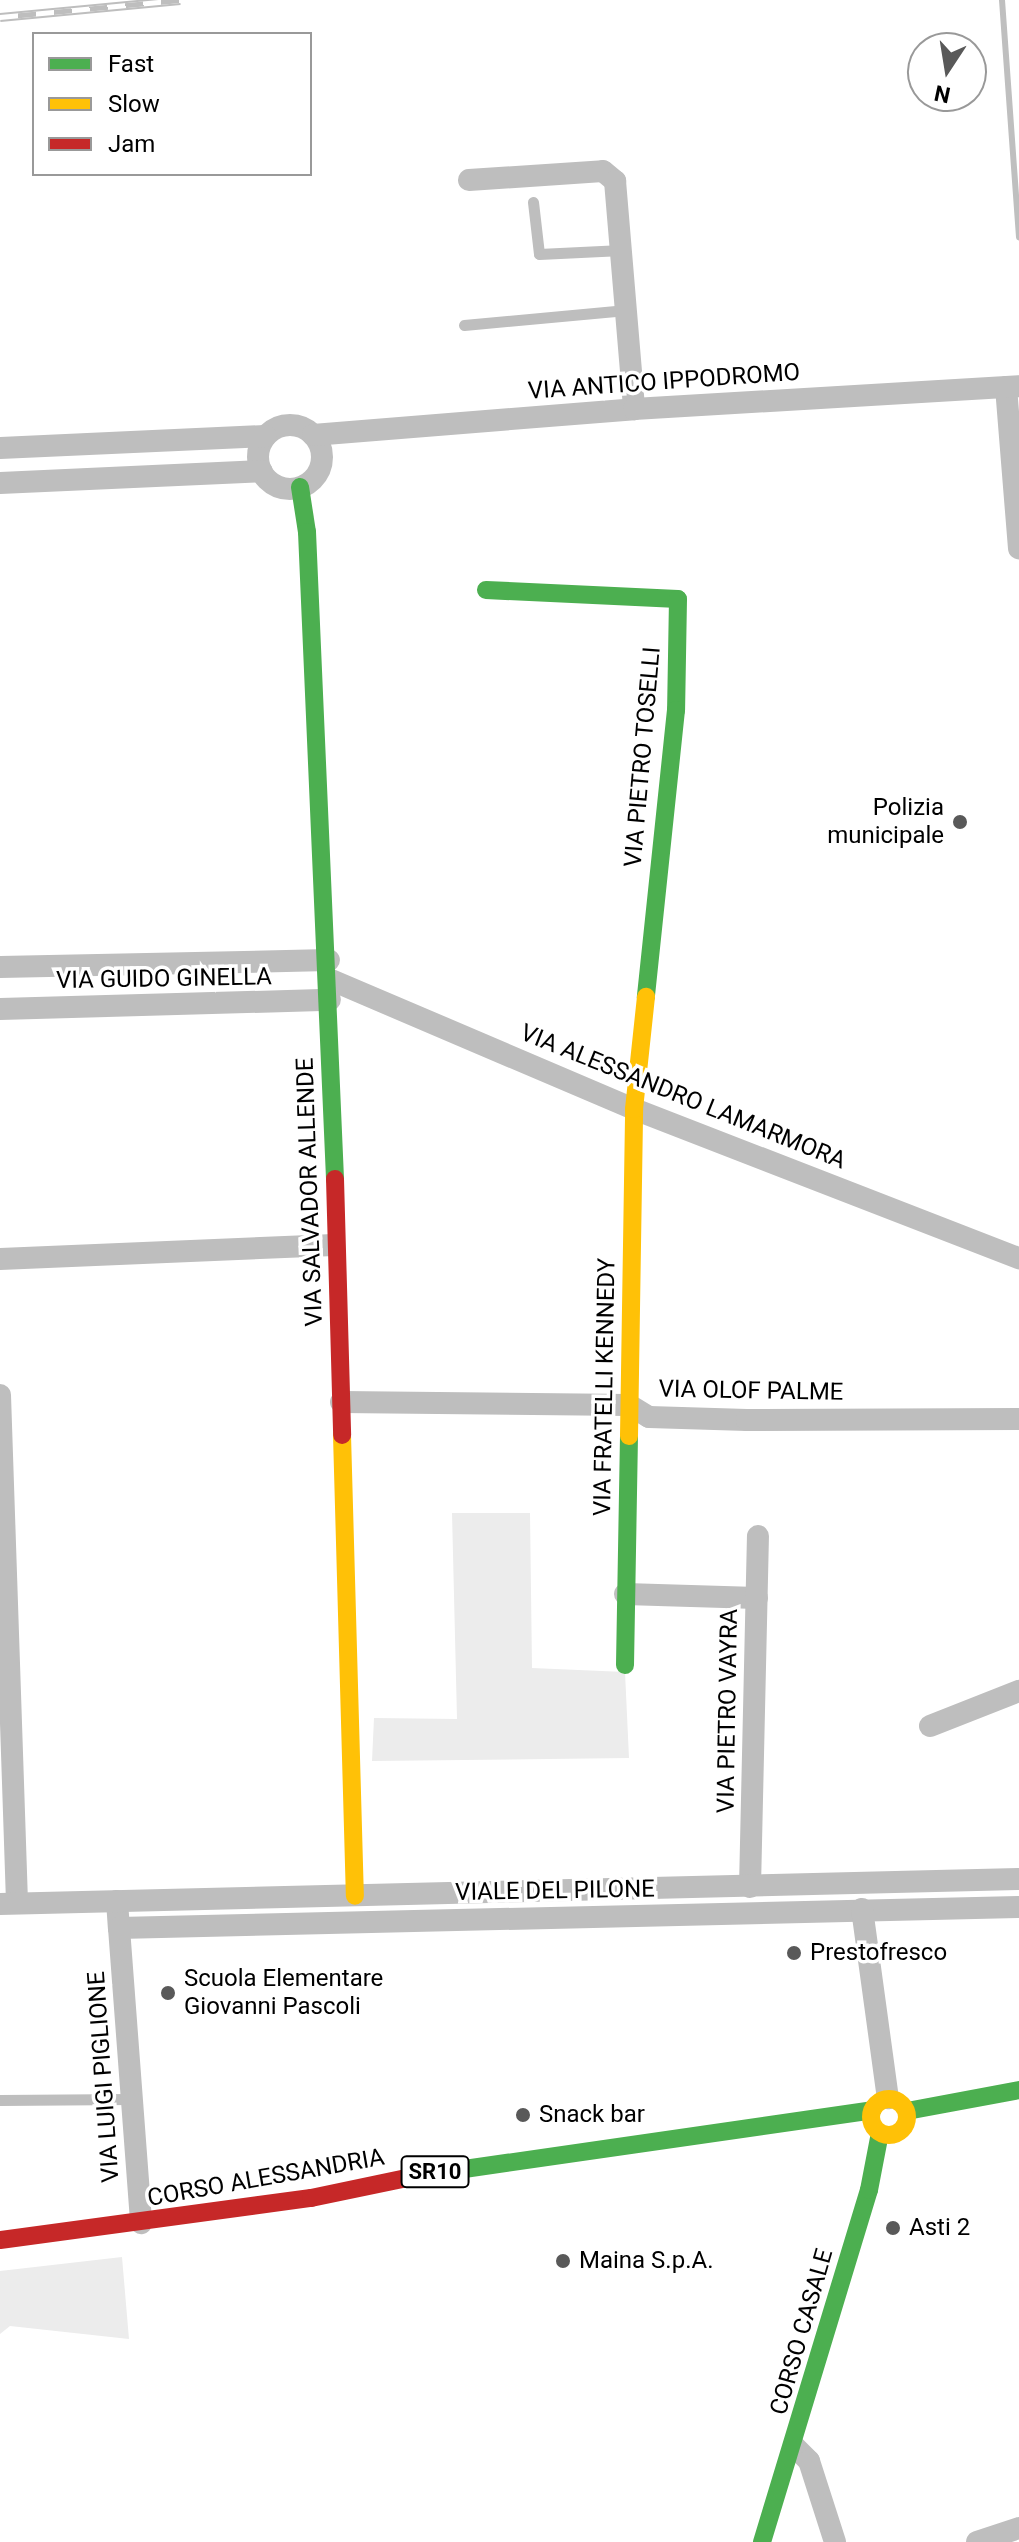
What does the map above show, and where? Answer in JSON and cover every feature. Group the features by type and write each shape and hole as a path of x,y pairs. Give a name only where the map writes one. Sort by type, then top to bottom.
{"street":[{"path":"469,180 603,171 618,189 634,409"},
{"path":"1012,387 1019,548"},
{"name":"VIA ANTICO IPPODROMO","path":"313,435 634,409 1012,387"},
{"path":"0,448 266,436 295,425 313,435 322,451 320,470 300,487 282,488 262,471 259,453 266,436"},
{"path":"0,483 262,471"},
{"name":"VIA SALVADOR ALLENDE","path":"300,487 307,532 329,979 334,1245 355,1896"},
{"name":"VIA PIETRO TOSELLI","path":"486,590 678,599 676,710 634,1109"},
{"name":"VIA GUIDO GINELLA","path":"0,967 329,979"},
{"name":"VIA GUIDO GINELLA","path":"0,1009 329,979"},
{"name":"VIA ALESSANDRO LAMARMORA","path":"329,979 634,1109 1019,1258"},
{"name":"VIA FRATELLI KENNEDY","path":"625,1665 634,1109"},
{"path":"0,1259 334,1245"},
{"path":"0,1395 8,1903"},
{"name":"VIA OLOF PALME","path":"341,1402 629,1405 649,1417 1019,1419"},
{"name":"VIA PIETRO VAYRA","path":"750,1887 758,1536"},
{"path":"625,1594 757,1598"},
{"path":"930,1726 1019,1691"},
{"name":"VIALE DEL PILONE","path":"8,1903 1019,1879"},
{"path":"117,1901 119,1928"},
{"name":"VIALE DEL PILONE","path":"119,1928 1019,1907"},
{"path":"862,1909 889,2106 903,2129 892,2135 880,2133 873,2125 889,2106"},
{"name":"VIA LUIGI PIGLIONE","path":"119,1928 141,2223"},
{"name":"CORSO ALESSANDRIA","path":"0,2240 311,2198 474,2164 827,2112 1019,2090"},
{"name":"CORSO CASALE","path":"762,2542 794,2446 869,2190 880,2133"},
{"path":"794,2446 809,2461 835,2542"},
{"path":"977,2542 1019,2528"}],"lane":[{"path":"533,202 539,254 622,250"},
{"path":"464,325 626,310"},
{"path":"0,2100 131,2099"}],"shaded area":[{"path":"452,1513 530,1513 532,1668 625,1672 629,1758 372,1761 374,1718 457,1719"},
{"path":"122,2257 129,2339 10,2326 0,2334 0,2271"}],"waterway":[{"path":"1002,0 1019,237"}],"railway":[{"path":"0,17 180,0"}],"traffic: fast":[{"path":"300,487 307,532 335,1179"},
{"path":"486,590 678,599 676,710 646,997"},
{"path":"625,1665 629,1436"},
{"path":"907,2111 1019,2090"},
{"path":"416,2176 872,2110"},
{"path":"762,2542 869,2190 880,2133"}],"traffic: slow":[{"path":"629,1436 634,1109 646,997"},
{"path":"342,1435 355,1896"},
{"path":"889,2099 902,2104 907,2117 902,2130 889,2135 876,2130 871,2117 876,2104 889,2099"}],"traffic: jam":[{"path":"335,1179 342,1435"},
{"path":"0,2240 311,2198 416,2176"}],"place":[{"name":"Polizia municipale","path":"960,822"},
{"name":"Prestofresco","path":"794,1953"},
{"name":"Scuola Elementare Giovanni Pascoli","path":"168,1993"},
{"name":"Snack bar","path":"523,2115"},
{"name":"Asti 2","path":"893,2228"},
{"name":"Maina S.p.A.","path":"563,2261"}]}
